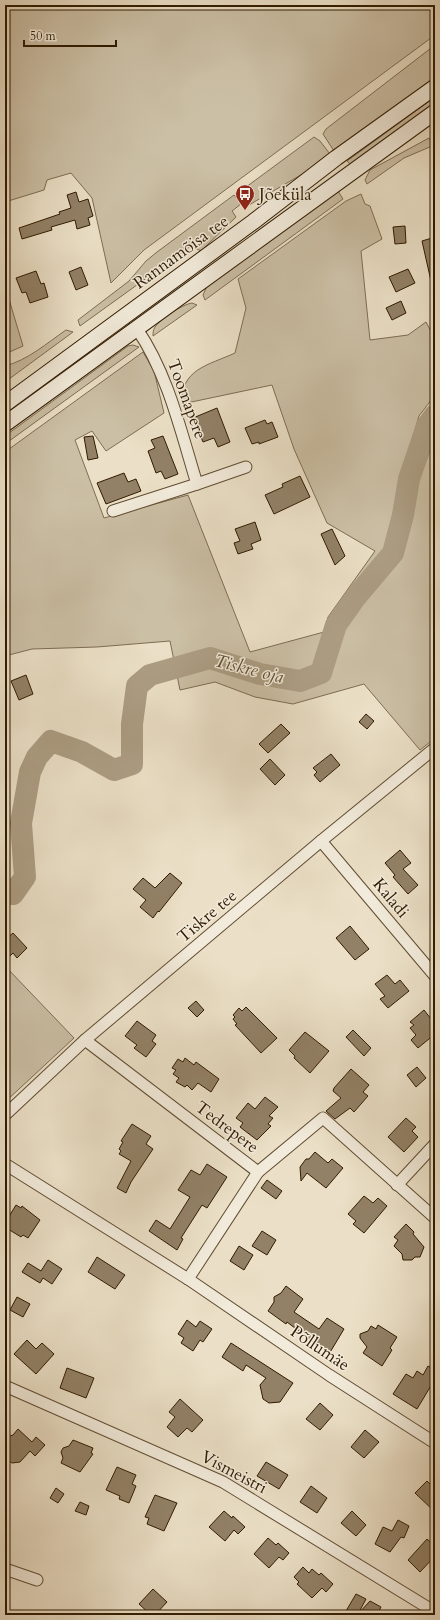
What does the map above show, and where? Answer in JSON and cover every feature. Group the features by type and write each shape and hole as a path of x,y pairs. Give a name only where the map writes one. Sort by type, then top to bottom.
{"street":[{"name":"Rannamõisa tee","path":"5,404 435,86"},
{"path":"5,424 435,112"},
{"name":"Toomapere","path":"137,329 156,362 178,421 197,484"},
{"path":"113,511 246,467"},
{"name":"Tiskre tee","path":"5,1114 85,1040 435,748"},
{"name":"Kaladi","path":"321,842 433,970"},
{"name":"Tedrepere","path":"85,1040 258,1172 322,1118 435,1218"},
{"path":"398,1185 435,1144"},
{"name":"Põllumäe","path":"5,1164 188,1279 329,1375 435,1443"},
{"path":"188,1279 258,1172"},
{"name":"Vismeistri","path":"5,1386 223,1482 435,1612"},
{"path":"5,1569 37,1580"}],"shaded area":[{"path":"5,5 435,5 435,35 144,250 111,283 92,198 71,173 47,180 44,190 5,202"},
{"path":"435,45 435,78 334,151 323,134 326,129"},
{"path":"435,97 435,104 351,165 347,161"},
{"path":"314,137 320,141 330,154 306,172 249,205 241,193 242,190"},
{"path":"429,138 432,146 404,158 367,184 365,180 370,170"},
{"path":"338,191 343,199 205,300 203,295 207,286"},
{"path":"361,194 365,204 370,206 382,239 361,251 370,340 408,335 426,322 435,339 435,395 419,416 408,454 421,474 435,438 435,738 420,750 364,684 293,704 255,697 215,682 180,690 170,641 97,647 32,649 5,656 5,452 143,352 154,371 164,413 106,451 92,431 75,440 104,518 188,495 250,652 324,632 328,617 375,551 327,523 294,449 272,385 182,404 183,392 186,383 198,370 206,365 235,353 246,308 238,279 346,201"},
{"path":"234,195 241,204 232,211 236,217 201,251 191,246 80,326 78,320 129,281 146,261"},
{"path":"5,286 23,346 5,354"},
{"path":"192,303 197,305 153,336 154,328 162,320 178,309"},
{"path":"66,330 73,332 5,382 5,366 22,360"},
{"path":"133,345 139,347 5,444 5,436 128,346"},
{"path":"5,966 74,1038 5,1102"}],"building":[{"path":"76,192 79,202 88,199 93,216 88,218 90,225 77,229 75,220 51,227 52,230 22,239 19,228 60,214 59,212 71,208 67,195"},
{"path":"405,226 406,243 395,244 393,227"},
{"path":"432,238 435,247 435,280 431,281 422,241"},
{"path":"81,267 88,285 76,290 69,272"},
{"path":"408,269 415,283 396,292 389,277"},
{"path":"36,271 41,284 44,283 48,297 30,303 26,292 22,293 16,278"},
{"path":"401,301 406,313 392,320 386,308"},
{"path":"217,408 230,442 218,447 214,438 203,442 193,418"},
{"path":"265,420 267,424 272,422 278,437 259,444 259,442 252,444 245,428"},
{"path":"93,436 98,458 88,460 84,437"},
{"path":"163,436 178,474 165,479 161,471 156,473 148,451 155,448 151,440"},
{"path":"124,473 128,482 136,479 141,491 106,504 97,483"},
{"path":"300,476 310,497 274,514 265,495 283,487 282,484"},
{"path":"255,522 261,540 251,544 253,549 238,554 234,543 240,541 235,529"},
{"path":"332,529 345,556 335,565 321,534"},
{"path":"26,675 33,694 19,700 11,681"},
{"path":"366,714 374,721 367,729 359,722"},
{"path":"281,724 290,733 268,753 259,744"},
{"path":"331,754 340,765 320,782 314,775 317,772 313,768"},
{"path":"270,759 285,775 275,785 260,769"},
{"path":"400,850 411,863 403,869 418,885 408,894 393,877 395,875 385,863"},
{"path":"170,873 182,883 153,918 140,907 146,900 133,889 143,878 155,888"},
{"path":"350,926 369,949 355,960 336,938"},
{"path":"13,933 27,948 17,958 13,953 5,961 5,940"},
{"path":"387,975 395,984 400,980 409,991 388,1008 380,999 385,996 375,984"},
{"path":"196,1001 204,1010 197,1017 188,1008"},
{"path":"246,1007 277,1038 261,1053 235,1025 237,1024 233,1019 235,1017 233,1015 239,1008 242,1011"},
{"path":"424,1010 435,1024 435,1034 418,1048 411,1040 416,1035 410,1028 414,1025 410,1022"},
{"path":"137,1021 156,1035 152,1041 156,1044 146,1057 134,1048 137,1045 125,1036"},
{"path":"353,1030 371,1048 364,1056 346,1037"},
{"path":"305,1032 329,1051 310,1073 294,1058 295,1056 289,1050"},
{"path":"185,1058 194,1065 196,1062 219,1079 211,1092 198,1083 192,1090 187,1085 185,1087 176,1082 179,1078 173,1074 176,1070 172,1068 178,1059 183,1062"},
{"path":"417,1067 426,1078 416,1087 407,1075"},
{"path":"351,1069 369,1085 363,1092 368,1096 354,1112 350,1108 335,1119 326,1111 341,1098 333,1091 334,1088"},
{"path":"265,1097 278,1107 269,1116 273,1118 268,1124 271,1126 257,1140 240,1127 243,1123 236,1118 248,1103 255,1109"},
{"path":"406,1118 416,1127 412,1131 418,1137 404,1152 388,1137"},
{"path":"132,1124 151,1136 146,1144 153,1149 131,1182 126,1193 117,1188 131,1161 119,1154 121,1151 119,1149 123,1142 121,1141"},
{"path":"315,1152 328,1163 332,1159 343,1168 326,1188 307,1173 301,1181 300,1167 306,1159 309,1159"},
{"path":"207,1164 227,1177 207,1208 202,1205 181,1238 183,1239 177,1250 149,1231 156,1220 170,1229 190,1197 178,1190 191,1170 200,1175"},
{"path":"267,1180 282,1191 276,1199 261,1188"},
{"path":"364,1196 373,1203 378,1198 387,1206 364,1233 353,1224 356,1221 348,1214"},
{"path":"16,1205 21,1208 22,1206 40,1220 28,1238 23,1235 21,1237 8,1229 9,1226 5,1223"},
{"path":"406,1224 414,1232 413,1234 424,1247 420,1257 415,1257 412,1260 403,1260 402,1254 394,1246 398,1240 394,1237"},
{"path":"262,1231 276,1240 267,1255 252,1246"},
{"path":"239,1246 253,1255 244,1270 230,1261"},
{"path":"97,1257 125,1275 115,1289 88,1272"},
{"path":"48,1260 62,1269 52,1284 43,1278 40,1283 22,1272 28,1263 41,1271"},
{"path":"286,1286 303,1299 294,1312 319,1329 327,1318 344,1329 329,1354 287,1322 286,1324 268,1311 274,1302 274,1297 281,1293"},
{"path":"17,1297 30,1304 23,1317 10,1310"},
{"path":"187,1320 196,1327 200,1321 212,1329 203,1342 200,1340 193,1351 181,1343 184,1338 178,1334"},
{"path":"378,1325 397,1337 390,1348 392,1350 382,1366 363,1353 367,1347 360,1338 360,1334 368,1331 371,1326 376,1329"},
{"path":"27,1340 36,1349 42,1343 54,1354 36,1374 14,1354"},
{"path":"231,1343 293,1383 280,1402 269,1403 263,1399 260,1385 266,1378 246,1365 243,1371 222,1357"},
{"path":"428,1366 435,1370 435,1379 417,1409 393,1394 406,1374 413,1378 417,1371 423,1375"},
{"path":"67,1368 94,1378 86,1398 60,1388"},
{"path":"180,1399 203,1420 192,1432 187,1428 178,1437 167,1427 175,1417 169,1412"},
{"path":"320,1403 333,1415 320,1430 306,1419"},
{"path":"18,1429 32,1442 36,1437 45,1445 35,1456 30,1451 20,1462 12,1463 7,1460 5,1443 7,1437 13,1435"},
{"path":"365,1430 379,1442 364,1458 351,1447"},
{"path":"73,1440 93,1448 91,1453 93,1454 80,1472 61,1463 63,1458 61,1452 63,1448 69,1446"},
{"path":"266,1462 288,1475 279,1489 257,1476"},
{"path":"117,1467 136,1475 132,1484 136,1486 129,1503 119,1499 120,1496 106,1490"},
{"path":"427,1481 435,1489 435,1512 415,1493"},
{"path":"311,1486 327,1498 317,1513 300,1502"},
{"path":"56,1488 64,1494 58,1503 50,1498"},
{"path":"155,1495 177,1503 164,1531 147,1524 149,1518 145,1517"},
{"path":"80,1502 89,1506 86,1515 75,1511"},
{"path":"224,1511 232,1518 233,1516 245,1527 238,1534 234,1530 225,1541 209,1527"},
{"path":"352,1511 366,1525 356,1536 341,1523"},
{"path":"398,1520 409,1526 404,1538 401,1537 390,1552 375,1544 383,1527 392,1531"},
{"path":"268,1538 276,1545 278,1543 289,1553 283,1560 279,1557 269,1568 254,1554"},
{"path":"427,1539 435,1546 435,1556 420,1572 408,1560"},
{"path":"303,1567 309,1573 312,1569 319,1575 321,1573 333,1584 326,1592 322,1588 312,1598 297,1584 299,1582 294,1577"},
{"path":"153,1589 167,1602 155,1615 151,1615 139,1604"},
{"path":"356,1594 366,1599 358,1614 370,1601 381,1607 377,1615 353,1615 346,1611"}],"waterway":[{"name":"Tiskre oja","path":"5,892 13,894 25,877 21,823 30,772 37,757 51,741 82,752 114,770 132,764 132,724 137,686 150,675 210,658 260,674 300,681 321,673 336,625 355,598 393,553 403,515 409,479 427,426 435,415"}],"place":[{"name":"Jõeküla","path":"245,211"}]}
